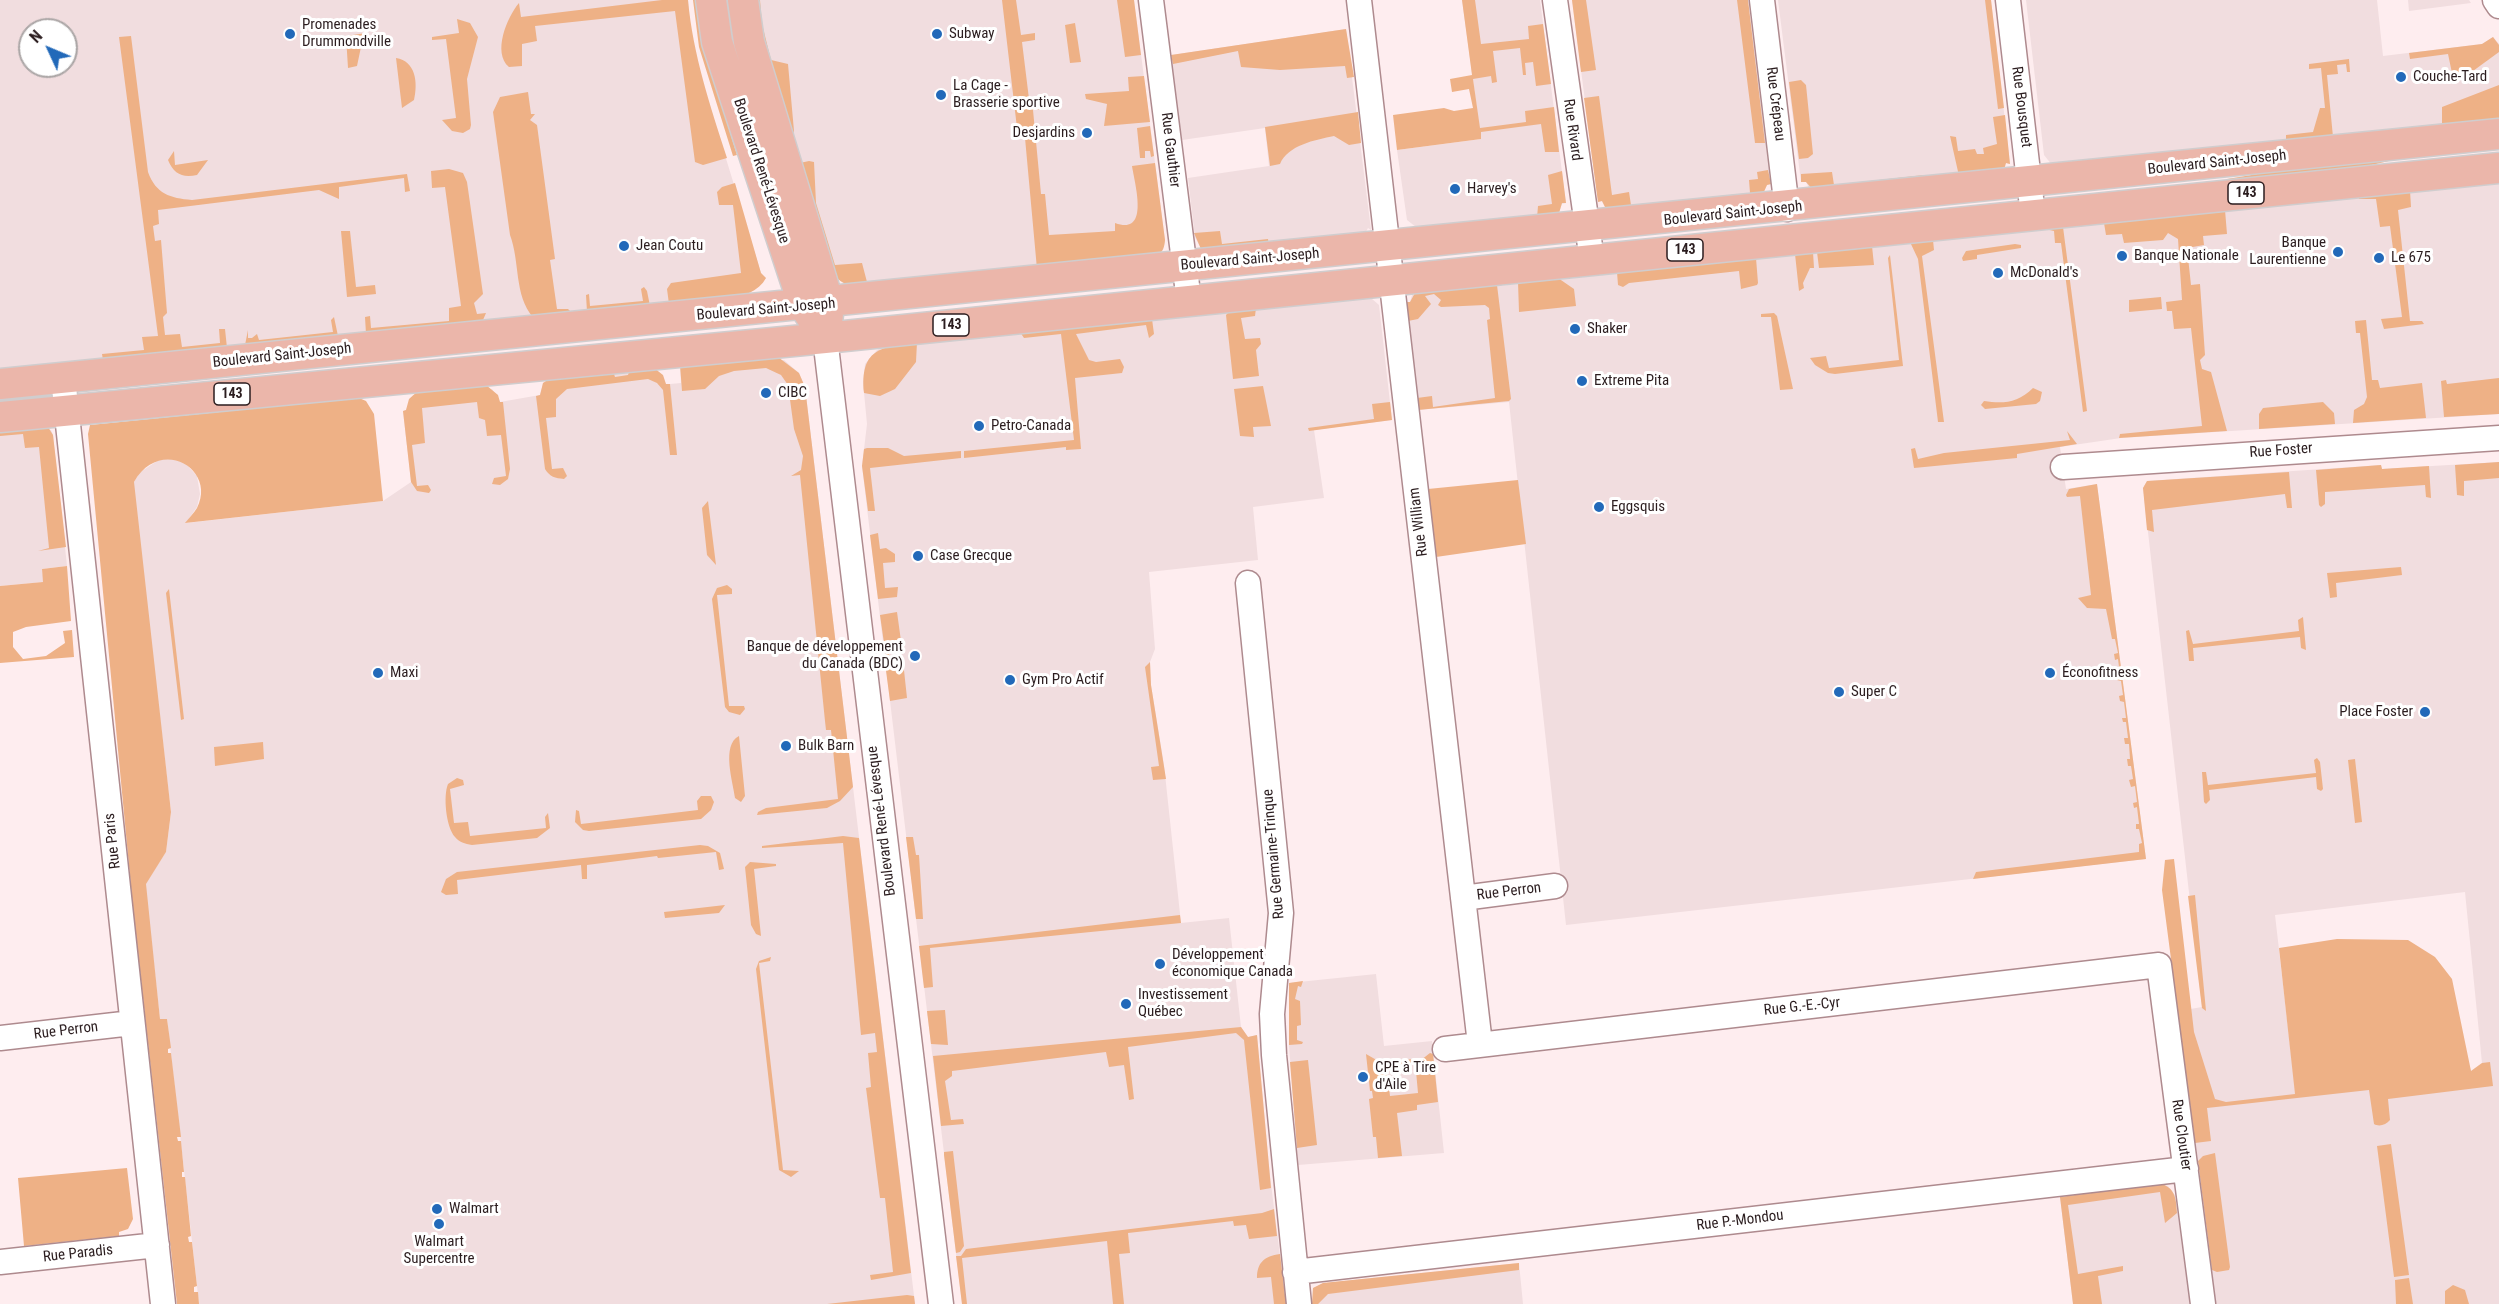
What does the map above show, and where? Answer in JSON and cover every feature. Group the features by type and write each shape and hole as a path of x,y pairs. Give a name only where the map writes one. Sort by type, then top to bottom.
{"main road":[{"name":"Boulevard René-Lévesque","path":"711,0 717,42 817,305"},
{"name":"Boulevard René-Lévesque","path":"743,0 749,42 825,338"},
{"name":"Boulevard Saint-Joseph","path":"0,384 817,305 1185,266 1787,209 2499,134"},
{"name":"Boulevard Saint-Joseph","path":"0,417 825,338 2499,168"}],"street":[{"name":"Rue Gauthier","path":"1151,0 1189,301"},
{"name":"Rue William","path":"1359,0 1390,248 1391,281 1480,1044"},
{"name":"Rue Rivard","path":"1555,0 1592,260"},
{"name":"Rue Crépeau","path":"1762,0 1787,209"},
{"name":"Rue Bousquet","path":"2008,0 2033,214"},
{"path":"2495,0 2499,6"},
{"name":"Boulevard René-Lévesque","path":"825,338 941,1304"},
{"name":"Rue Paris","path":"63,378 163,1304"},
{"name":"Rue Foster","path":"2064,467 2499,438"},
{"name":"Rue Germaine-Trinque","path":"1248,583 1281,913 1272,1014 1273,1045 1299,1304"},
{"name":"Rue Perron","path":"1463,898 1555,886"},
{"name":"Rue G.-E.-Cyr","path":"1445,1049 2159,965"},
{"name":"Rue Cloutier","path":"2159,965 2203,1304"},
{"name":"Rue Perron","path":"0,1038 132,1023"},
{"name":"Rue P.-Mondou","path":"1295,1272 2186,1169"},
{"name":"Rue Paradis","path":"0,1262 157,1245"}],"shaded area":[{"path":"0,0 688,0 690,31 698,67 761,273 766,278 747,296 0,370"},
{"path":"662,0 688,0 698,60 727,158 703,165 695,162 675,11 535,26 537,41 522,44 522,66 509,67 504,61 503,35 519,3 521,17"},
{"path":"693,0 697,0 701,39 737,155 733,156 699,47"},
{"path":"756,0 1134,0 1165,240 1163,250 1158,256 846,285 838,279 758,29"},
{"path":"756,0 760,0 762,24 771,60 788,64 794,131 792,137 758,29"},
{"path":"1002,0 1016,0 1021,35 1035,33 1035,40 1022,42 1029,99 1051,97 1052,102 1043,103 1043,109 1033,110 1041,194 1045,194 1049,235 1115,231 1115,223 1126,225 1133,222 1137,216 1138,206 1132,166 1155,163 1165,240 1162,251 1157,255 1146,259 1146,255 1136,256 1136,259 1037,269 1024,127 1017,128"},
{"path":"1117,0 1134,0 1141,55 1125,57"},
{"path":"1462,0 1540,0 1566,203 1562,204 1559,213 1553,217 1421,231 1407,220 1397,150 1481,139"},
{"path":"1462,0 1475,0 1481,44 1529,39 1528,26 1543,24 1551,84 1536,86 1533,62 1525,63 1526,75 1523,75 1520,48 1493,51 1497,82 1492,83 1491,76 1473,79 1480,128 1526,122 1525,111 1554,107 1559,152 1545,152 1541,124 1481,132 1481,139 1397,150 1393,115 1444,108 1454,111 1473,108 1469,89 1452,92 1450,79 1472,75"},
{"path":"1572,0 1748,0 1771,184 1767,185 1762,196 1606,209 1602,201 1598,202"},
{"path":"1572,0 1586,0 1596,70 1581,72"},
{"path":"1737,0 1748,0 1765,143 1755,143"},
{"path":"1778,0 1991,0 2010,164 2006,163 2001,171 1809,188 1806,182 1801,182"},
{"path":"1985,0 1991,0 2004,108 1998,109"},
{"path":"2026,0 2377,0 2383,56 2482,44 2493,37 2499,44 2499,120 2052,165 2044,155"},
{"path":"2408,0 2469,0 2471,3 2409,11"},
{"path":"457,19 470,23 478,37 467,79 471,125 470,129 463,133 452,131 442,120 456,118 446,39 432,40 432,37 459,33"},
{"path":"1075,23 1081,62 1070,63 1065,25"},
{"path":"1346,29 1371,230 1368,228 1364,235 1201,249 1195,237 1188,178 1269,166 1265,128 1182,140 1171,55"},
{"path":"1346,29 1354,77 1347,78 1345,66 1280,70 1241,67 1238,51 1173,64 1171,55"},
{"path":"366,33 368,41 361,47 357,66 348,68 346,36"},
{"path":"131,36 148,172 155,185 165,194 192,200 407,174 410,191 405,192 404,178 339,187 339,199 319,190 158,210 159,224 153,226 155,241 161,240 167,313 163,317 165,335 180,334 182,347 220,343 219,329 225,329 227,348 103,360 102,354 144,350 142,337 158,336 119,37"},
{"path":"2493,37 2499,45 2499,52 2462,79 2452,73 2448,54 2410,59 2409,53 2482,44"},
{"path":"396,58 408,63 412,68 416,87 414,100 402,108"},
{"path":"2349,59 2350,72 2347,72 2346,64 2337,65 2338,74 2327,75 2333,137 2286,142 2286,135 2313,132 2320,108 2325,108 2321,68 2309,69 2309,64"},
{"path":"1144,76 1150,122 1104,126 1107,104 1086,99 1085,94 1129,91 1128,77"},
{"path":"1801,80 1806,85 1813,154 1808,158 1799,159 1789,82"},
{"path":"2499,85 2499,120 2442,126 2442,107"},
{"path":"528,92 531,114 535,114 530,120 537,125 555,259 550,260 557,309 568,309 572,313 533,317 527,309 520,289 493,112 500,97"},
{"path":"1599,96 1612,195 1629,192 1631,205 1750,193 1749,180 1758,179 1757,172 1768,170 1771,184 1767,185 1762,196 1606,209 1602,201 1598,202 1584,98"},
{"path":"1358,112 1361,143 1349,145 1334,136 1319,139 1303,144 1289,152 1280,164 1270,166 1265,127"},
{"path":"2005,115 2010,164 2006,163 2004,170 1959,176 1950,136 1956,137 1958,151 1975,149 1977,154 1984,154 1983,148 1997,144 1993,117"},
{"path":"1150,126 1154,156 1151,157 1150,151 1145,151 1145,158 1140,158 1137,128"},
{"path":"174,151 175,165 208,160 197,175 179,174 168,160"},
{"path":"2393,160 2342,172 2227,185 2227,179 2319,164"},
{"path":"814,162 816,203 835,265 862,263 867,282 882,281 882,284 853,286 838,279 800,163"},
{"path":"449,169 463,173 467,182 483,294 474,303 477,314 486,313 483,320 366,334 365,317 370,316 371,328 449,321 449,308 461,306 445,187 432,188 431,171"},
{"path":"1562,171 1566,203 1562,203 1559,213 1537,218 1538,206 1552,204 1548,175"},
{"path":"1832,172 1834,185 1924,175 1925,180 1814,191 1806,182 1801,182 1801,174"},
{"path":"2499,181 2499,414 2121,438 2060,447 2066,489 2097,484 2146,859 1566,925 1509,402 1418,410 1406,302 1410,302 1412,295"},
{"path":"735,183 761,273 766,278 759,287 737,297 708,302 669,304 667,289 671,283 741,273 733,205 719,205 717,192 722,187"},
{"path":"2410,190 2411,207 2398,210 2410,321 2422,321 2424,324 2384,329 2381,319 2402,317 2390,226 2380,227 2376,199 2359,199 2358,196"},
{"path":"2225,210 2227,234 2203,236 2204,245 2187,248 2191,285 2200,284 2205,355 2200,360 2202,369 2211,372 2227,431 2119,438 2120,434 2202,426 2191,328 2174,329 2172,311 2167,311 2166,302 2182,300 2178,239 2168,233 2163,240 2124,243 2122,234 2106,235 2104,223"},
{"path":"2063,227 2087,411 2083,412 2061,243 2055,243 2054,231 2045,229"},
{"path":"341,231 350,231 356,287 375,285 376,294 347,297"},
{"path":"1220,231 1222,244 1268,239 1269,246 1201,249 1194,233"},
{"path":"1933,240 1934,250 1922,256 1944,422 1938,422 1918,259 1910,242"},
{"path":"2021,245 2021,248 1977,255 1977,259 1963,261 1962,258 1966,251"},
{"path":"1872,246 1874,265 1819,268 1817,252"},
{"path":"1813,252 1814,268 1810,268 1803,283 1804,288 1799,291 1795,254"},
{"path":"1890,255 1903,366 1828,373 1815,365 1810,358 1826,356 1829,368 1899,360 1888,258"},
{"path":"1756,258 1758,283 1741,289 1739,271 1629,283 1623,287 1618,285 1617,272"},
{"path":"1558,278 1574,289 1576,306 1519,312 1518,282"},
{"path":"1497,285 1511,399 1418,410 1417,398 1432,396 1433,407 1495,398 1487,320 1490,319 1489,308 1485,305 1441,307 1438,305 1441,300 1434,294 1425,296 1431,304 1418,319 1408,321 1406,302 1410,302 1415,293"},
{"path":"644,287 650,306 587,312 586,295 589,294 590,306 643,301 641,289"},
{"path":"2161,297 2162,309 2129,312 2129,300"},
{"path":"1371,298 1379,305 1392,420 1314,430 1324,498 1253,507 1258,560 1149,572 1155,649 1150,662 1151,685 1164,765 1181,923 1229,918 1241,1027 1248,1037 1257,1035 1270,1176 1286,1304 962,1304 862,466 867,424 863,382 865,364 877,350 885,346"},
{"path":"1256,308 1255,316 1241,318 1245,339 1260,338 1261,344 1256,350 1259,376 1233,379 1226,315 1230,311"},
{"path":"1774,313 1777,316 1793,389 1780,390 1771,317 1761,317 1761,314"},
{"path":"334,317 338,336 245,345 248,330 248,338 257,334 259,340 333,332 331,320"},
{"path":"1152,319 1154,334 1149,338 1146,325 1076,334 1089,360 1096,362 1120,359 1124,367 1122,373 1075,378 1081,449 1066,450 1066,447 964,458 964,451 1074,440 1061,334 1024,338 1020,332"},
{"path":"2366,320 2372,380 2378,380 2380,388 2422,383 2426,418 2353,423 2354,410 2364,404 2367,397 2360,333 2356,333 2355,321"},
{"path":"917,342 916,362 895,389 880,396 864,393 865,367 875,353 893,346"},
{"path":"778,357 799,373 805,387 853,787 840,801 827,808 757,815 766,808 838,799 831,730 826,730 800,475 791,476 801,470 803,456 794,429 788,385 781,375 766,368 734,371 719,376 705,389 682,391 680,365"},
{"path":"784,360 799,373 805,387 915,1304 199,1304 167,1019 160,1019 145,884 166,852 171,812 134,498 134,482 139,473 160,459 174,458 187,465 197,476 200,494 197,507 186,523 383,501 411,482 403,411 406,410 413,395 492,389 500,402 540,395 543,383 649,367 658,371 666,384 670,384 681,383 680,365"},
{"path":"654,368 663,375 666,384 670,384 677,455 670,455 663,390 657,383 648,379 567,389 556,399 556,417 546,418 552,469 563,468 567,476 564,479 555,478 549,474 545,469 536,396 540,395 543,383 549,379 613,371 615,377 628,375 630,369"},
{"path":"2499,378 2499,414 2444,417 2441,381 2446,380 2447,384"},
{"path":"486,385 498,395 500,402 503,402 510,469 508,479 500,485 492,484 494,478 506,476 501,435 487,436 485,420 479,418 477,402 422,408 425,443 412,445 417,486 428,485 431,490 429,493 417,491 411,482 403,411 406,410 409,399 418,391"},
{"path":"1263,386 1271,426 1253,427 1254,437 1240,436 1234,389"},
{"path":"2033,388 2042,392 2040,401 2036,404 1985,409 1981,405 1984,401 2004,402 2016,399"},
{"path":"359,398 366,401 374,414 383,501 185,523 197,508 201,494 199,481 193,471 183,463 171,460 158,461 145,468 134,482 171,812 166,852 146,884 160,1019 167,1019 171,1048 168,1049 168,1053 171,1053 181,1137 177,1137 178,1141 181,1141 184,1172 182,1172 182,1177 185,1177 191,1236 188,1237 189,1242 192,1242 197,1286 194,1287 194,1292 198,1292 199,1304 177,1304 133,908 88,434 90,425"},
{"path":"1390,402 1392,420 1309,431 1308,428 1374,419 1372,404"},
{"path":"2323,402 2334,413 2335,424 2259,429 2259,414 2263,408"},
{"path":"34,427 51,430 53,435 67,566 42,569 44,582 0,586 0,430"},
{"path":"48,427 53,435 66,547 38,551 49,548 39,447 25,448 23,434 0,436 0,430"},
{"path":"2067,431 2077,444 2017,454 2017,458 1914,468 1911,449 1915,448 1918,459 1944,453 2070,440"},
{"path":"888,448 904,456 961,451 961,458 870,468 875,511 868,511 862,466 864,449"},
{"path":"2499,462 2499,1304 2216,1304 2179,1011 2202,1007 2143,488 2147,481 2381,465 2382,469","holes":["2465,892 2482,1063 2471,1071 2470,1068 2295,1088 2275,915"]},
{"path":"2499,462 2499,478 2464,481 2464,496 2457,495 2455,465"},
{"path":"2381,465 2382,469 2429,466 2431,498 2426,497 2425,485 2325,492 2325,504 2321,507 2319,505 2316,470"},
{"path":"2289,472 2292,508 2287,508 2285,494 2152,510 2154,532 2147,530 2143,488 2147,481"},
{"path":"1518,480 1526,544 1436,557 1428,489"},
{"path":"2097,484 2146,859 1973,879 1976,872 2139,852 2139,844 2142,843 2139,829 2136,829 2136,824 2139,824 2137,807 2134,808 2133,803 2137,802 2135,786 2131,787 2129,780 2133,779 2131,766 2128,766 2127,759 2130,759 2129,744 2125,744 2124,738 2128,738 2126,722 2123,722 2122,718 2126,718 2124,702 2120,701 2119,696 2123,695 2121,681 2117,680 2116,676 2120,675 2118,659 2115,660 2114,654 2118,653 2115,639 2112,639 2106,609 2087,608 2078,598 2091,595 2080,496 2067,497 2066,495 2069,489"},
{"path":"708,501 716,565 707,555 702,508"},
{"path":"878,533 880,549 886,548 895,554 895,562 883,563 885,588 898,587 897,597 878,599 870,535"},
{"path":"67,566 71,621 26,627 13,632 13,647 23,659 46,656 65,643 63,631 72,630 74,657 0,663 0,586 43,582 42,569"},
{"path":"2401,567 2402,575 2336,583 2337,597 2330,598 2327,573"},
{"path":"727,585 732,589 732,594 717,595 729,706 744,706 745,709 740,715 729,712 725,707 712,599 717,588"},
{"path":"169,589 184,719 181,720 166,593"},
{"path":"897,612 901,641 895,640 896,648 886,657 880,615"},
{"path":"2303,617 2306,650 2301,648 2300,637 2193,648 2194,661 2189,661 2186,631 2189,630 2193,644 2299,631 2298,620"},
{"path":"903,661 907,698 890,701 885,663"},
{"path":"1150,662 1151,685 1166,779 1153,780 1151,767 1159,766 1145,667"},
{"path":"739,736 745,796 741,802 735,798 729,755 730,747"},
{"path":"263,742 264,759 215,766 214,747"},
{"path":"2317,758 2320,762 2323,789 2321,791 2317,789 2316,777 2209,790 2210,800 2206,804 2204,802 2202,772 2206,772 2208,785 2316,773 2314,760"},
{"path":"2355,759 2362,822 2355,823 2348,760"},
{"path":"457,778 463,780 464,785 450,789 454,823 468,822 470,836 546,828 545,817 548,813 550,828 537,838 472,845 460,841 449,826 446,803 448,784"},
{"path":"701,796 711,796 714,802 711,810 701,819 589,831 583,830 575,822 576,810 579,811 581,824 698,810 697,801"},
{"path":"843,836 859,838 911,1273 871,1280 870,1275 893,1272 885,1198 880,1198 866,1088 871,1087 868,1053 877,1052 875,1033 861,1035 843,843 762,848 762,846"},
{"path":"906,837 913,837 916,855 919,855 923,919 916,919"},
{"path":"700,845 708,846 720,853 724,869 719,870 716,852 658,858 657,856 587,865 587,879 582,879 581,865 457,880 458,894 446,895 441,892 446,879 457,872"},
{"path":"2174,859 2194,1032 2215,1099 2226,1102 2295,1094 2279,948 2337,939 2408,940 2435,957 2452,979 2471,1071 2482,1063 2490,1062 2493,1086 2388,1099 2390,1120 2380,1125 2374,1124 2369,1090 2207,1108 2211,1141 2195,1143 2162,890 2165,860"},
{"path":"750,862 776,864 776,866 754,869 761,936 756,934 751,925 745,867"},
{"path":"2195,895 2206,1011 2202,1008 2188,896"},
{"path":"725,905 719,913 665,918 664,912"},
{"path":"1180,915 1181,923 930,948 933,987 924,988 919,946"},
{"path":"771,957 770,961 759,963 783,1170 799,1171 791,1177 779,1170 756,969 759,961"},
{"name":"CPE à Tire d'Aile","path":"1376,974 1384,1046 1432,1041 1444,1153 1298,1165 1289,1045 1289,983"},
{"path":"1303,981 1301,987 1298,986 1295,999 1300,1001 1301,1025 1297,1026 1297,1040 1303,1042 1289,1045 1289,983"},
{"path":"945,1010 948,1045 931,1044 927,1011"},
{"path":"1241,1027 1248,1037 1257,1035 1271,1188 1260,1190 1244,1040 1236,1033 1128,1047 1134,1099 1129,1100 1124,1065 1109,1067 1106,1052 952,1071 952,1076 945,1081 951,1120 963,1119 964,1124 941,1126 933,1056"},
{"path":"1430,1053 1433,1054 1438,1102 1417,1105 1417,1110 1397,1113 1402,1156 1378,1158 1376,1137 1373,1137 1369,1099 1373,1098 1372,1091 1370,1091 1366,1054 1380,1062 1414,1059 1415,1062 1386,1066 1390,1096 1418,1093 1416,1071 1423,1069 1421,1060"},
{"path":"1308,1060 1317,1145 1297,1148 1290,1062"},
{"path":"2391,1144 2409,1275 2394,1277 2377,1146"},
{"path":"953,1151 964,1246 960,1252 956,1253 944,1155 944,1152"},
{"path":"2215,1153 2230,1267 2229,1270 2217,1272 2212,1270 2198,1161 2203,1156"},
{"path":"127,1168 133,1219 128,1229 119,1232 119,1236 24,1246 18,1178"},
{"path":"2162,1184 2168,1186 2175,1195 2190,1304 2073,1304 2060,1197"},
{"path":"2162,1184 2173,1192 2177,1208 2177,1213 2165,1223 2160,1192 2068,1205 2078,1274 2123,1266 2123,1271 2098,1276 2102,1304 2073,1304 2060,1197"},
{"path":"1274,1209 1277,1236 1249,1239 1246,1225 1234,1226 1233,1221 1128,1233 1130,1253 1119,1254 1124,1304 1113,1304 1107,1241 962,1258 967,1304 962,1304 956,1256 961,1256 966,1249 1262,1213"},
{"path":"1280,1254 1286,1304 1274,1304 1271,1277 1257,1278 1257,1273 1262,1261"},
{"path":"1519,1263 1523,1304 1312,1304 1313,1288 1323,1283"},
{"path":"1519,1263 1519,1270 1328,1294 1318,1304 1312,1304 1313,1288 1323,1283"},
{"path":"2409,1278 2413,1304 2396,1304 2395,1280"},
{"path":"2453,1285 2465,1290 2469,1304 2445,1304 2445,1291"},
{"path":"914,1296 915,1304 827,1304"}],"place":[{"name":"Promenades Drummondville","path":"290,34"},
{"name":"Subway","path":"937,34"},
{"name":"Couche-Tard","path":"2401,77"},
{"name":"La Cage - Brasserie sportive","path":"941,95"},
{"name":"Desjardins","path":"1087,133"},
{"name":"Harvey's","path":"1455,189"},
{"name":"Jean Coutu","path":"624,246"},
{"name":"Banque Laurentienne","path":"2338,252"},
{"name":"Banque Nationale","path":"2122,256"},
{"name":"Le 675","path":"2379,258"},
{"name":"McDonald's","path":"1998,273"},
{"name":"Shaker","path":"1575,329"},
{"name":"Extreme Pita","path":"1582,381"},
{"name":"CIBC","path":"766,393"},
{"name":"Petro-Canada","path":"979,426"},
{"name":"Eggsquis","path":"1599,507"},
{"name":"Case Grecque","path":"918,556"},
{"name":"Banque de développement du Canada (BDC)","path":"915,656"},
{"name":"Maxi","path":"378,673"},
{"name":"Éconofitness","path":"2050,673"},
{"name":"Gym Pro Actif","path":"1010,680"},
{"name":"Super C","path":"1839,692"},
{"name":"Place Foster","path":"2425,712"},
{"name":"Bulk Barn","path":"786,746"},
{"name":"Développement économique Canada","path":"1160,964"},
{"name":"Investissement Québec","path":"1126,1004"},
{"name":"CPE à Tire d'Aile","path":"1363,1077"},
{"name":"Walmart","path":"437,1209"},
{"name":"Walmart Supercentre","path":"439,1224"}]}
